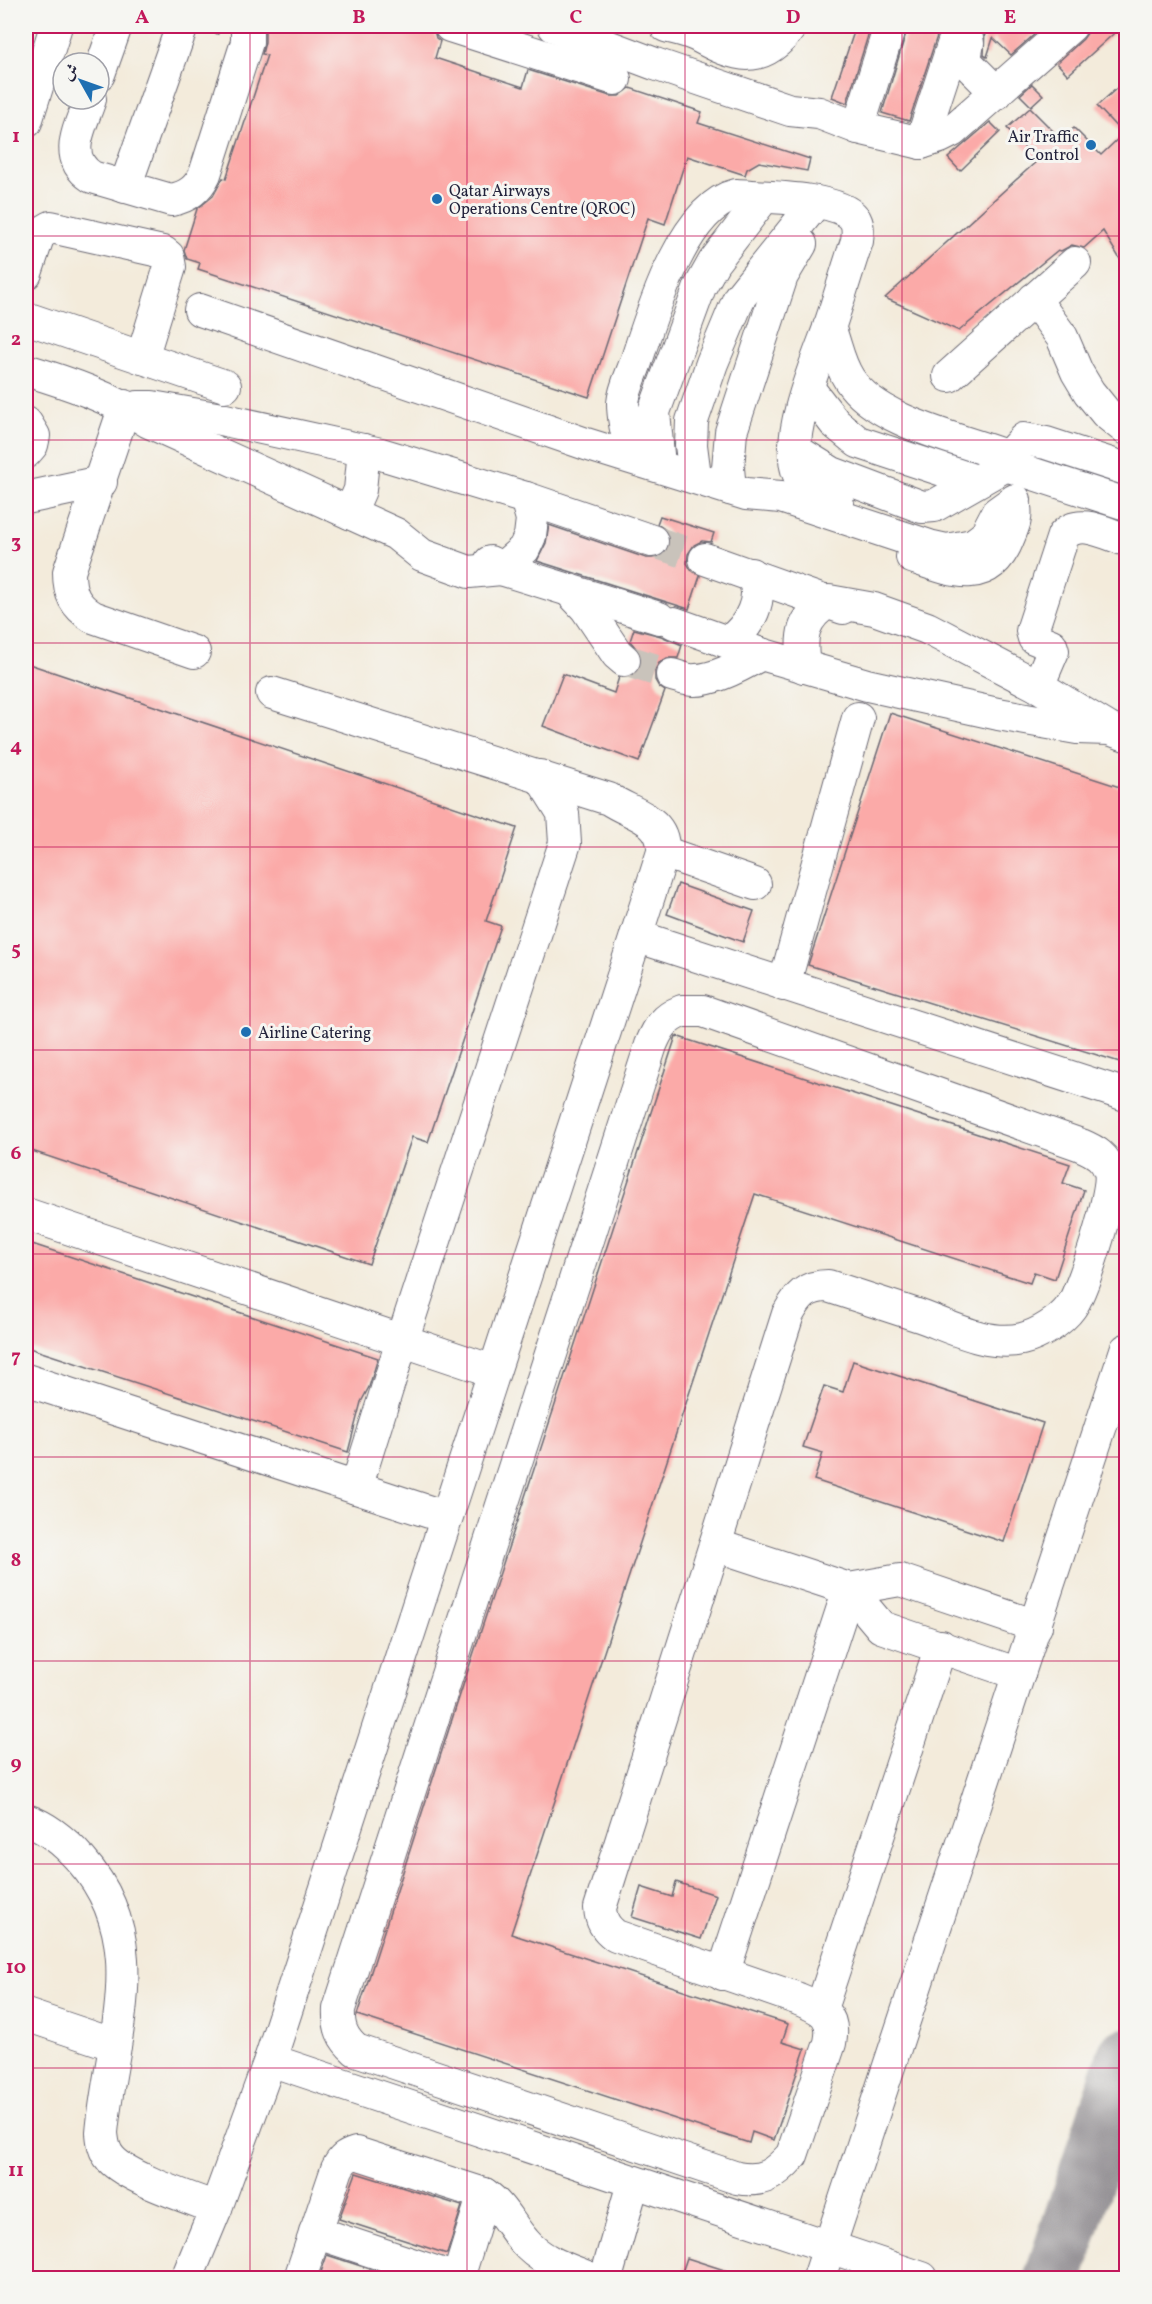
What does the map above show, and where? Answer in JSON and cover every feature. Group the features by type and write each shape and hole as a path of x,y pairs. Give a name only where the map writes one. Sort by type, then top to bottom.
{"lane":[{"path":"26,122 31,91 56,26"},
{"path":"107,51 116,26"},
{"path":"125,187 182,26"},
{"path":"86,111 76,142 75,153 77,163 83,171 92,177 171,200 182,198 200,184 206,174 247,42 247,26"},
{"path":"450,26 505,34 615,79"},
{"path":"555,26 779,107 819,113 858,128 921,143 952,131 1071,26"},
{"path":"666,26 730,36 751,32 762,26"},
{"path":"702,30 711,45 730,51 755,53 766,50 782,40 791,26"},
{"path":"858,128 890,26"},
{"path":"921,143 954,42 966,28"},
{"path":"966,28 968,43 965,59 997,93"},
{"path":"592,39 660,51 682,43 702,30"},
{"path":"586,444 607,424 623,402 671,269 688,234 706,211 725,198 736,195 823,203 850,214 858,228 857,241 808,388 797,436 797,470 804,484 814,493 855,514 875,530"},
{"path":"646,461 654,412 700,286 714,262 764,197"},
{"path":"695,476 691,445 692,421 712,363 739,298 823,203"},
{"path":"738,491 728,468 731,432 782,276 823,203"},
{"path":"26,273 38,237 41,232 51,226 163,252 168,256 170,267 142,357"},
{"path":"949,376 1075,263"},
{"path":"1034,299 1062,337 1077,372 1089,392 1106,412 1126,429"},
{"path":"200,310 586,444 695,476 738,491 776,512 953,571 968,573 989,565 1005,547 1017,518 996,480 864,421 839,399 818,358"},
{"path":"26,318 225,386"},
{"path":"738,491 781,497 875,530 947,550 973,545 985,537 997,513 996,480 1000,454 903,420 883,411 868,400 856,389 838,359 829,327"},
{"path":"75,335 50,377 125,406 149,422 396,534 428,536 474,552 501,569 569,590 673,643 804,667 867,685 998,714 1077,728 1118,732"},
{"path":"808,388 835,423 858,442 996,480 1126,504"},
{"path":"623,402 626,428 646,461"},
{"path":"125,406 152,407 216,418 364,450 526,498 652,541"},
{"path":"125,406 69,572 69,585 73,599 81,610 93,617 194,652"},
{"path":"26,423 34,436 32,445 26,452"},
{"path":"797,436 832,473 922,507 934,506 996,480 1018,443 1024,439 1126,469"},
{"path":"350,513 360,490 364,450"},
{"path":"26,498 101,482"},
{"path":"501,569 524,549 530,536 532,519 526,498"},
{"path":"1038,686 1053,651 1051,645 1034,638 1032,631 1063,536 1072,528 1083,526 1126,540"},
{"path":"705,559 830,601 874,609 927,628 1038,686 1118,732"},
{"path":"740,657 740,634 752,613 757,589 752,574"},
{"path":"569,590 602,630 627,651"},
{"path":"804,667 801,644 803,630 814,612 830,601"},
{"path":"673,643 696,680 740,657"},
{"path":"187,2278 216,2208 270,2060 636,936 663,852 664,840 656,826 609,799 272,693"},
{"path":"784,985 858,718"},
{"path":"356,1488 565,843 563,813 540,776"},
{"path":"565,843 591,816 625,810"},
{"path":"663,852 755,884"},
{"path":"636,936 1126,1095"},
{"path":"682,1011 703,1011 1096,1151 1106,1161 1111,1174 1110,1192 1080,1291 1070,1309 1037,1334 1021,1340 984,1338 828,1286 816,1286 805,1290 788,1314 715,1545 600,1908 601,1920 616,1936 796,1998 821,2009 829,2018 832,2030 830,2043 792,2155 780,2168 765,2177 751,2181 736,2178 356,2050 342,2034 338,2022 339,2009 658,1028 669,1016 682,1011"},
{"path":"26,1214 493,1371"},
{"path":"819,2278 1126,1350"},
{"path":"26,1380 446,1517"},
{"path":"715,1545 849,1589 900,1580 1036,1626"},
{"path":"849,1589 881,1627 1019,1674"},
{"path":"723,1974 849,1589"},
{"path":"821,2009 940,1646"},
{"path":"26,1820 53,1835 73,1851 90,1870 114,1914 121,1939 123,1990 102,2133 106,2153 122,2167 156,2185 216,2208"},
{"path":"26,2015 115,2045"},
{"path":"270,2060 922,2278"},
{"path":"300,2278 341,2161 356,2153 484,2194 493,2200 534,2252 555,2264 590,2278"},
{"path":"606,2278 633,2183"},
{"path":"315,2232 455,2278 484,2194"},
{"path":"203,2278 216,2208"}],"building":[{"name":"Qatar Airways Operations Centre (QROC)","path":"265,26 433,26 436,38 440,41 435,58 523,87 528,70 610,96 619,96 630,88 702,112 698,123 810,159 807,171 759,162 747,169 745,175 687,156 665,224 648,218 589,397 198,269 200,263 187,259 184,250 197,209 213,196 223,178 226,179 267,55 262,54"},
{"path":"856,26 871,26 847,103 832,97"},
{"path":"908,26 944,26 937,36 909,121 882,113"},
{"path":"985,26 1044,26 1011,55 993,38 987,57 984,55"},
{"path":"1089,26 1122,26 1068,75 1057,63 1083,39"},
{"name":"Air Traffic Control","path":"1126,80 1126,269 1103,231 1084,248 1072,245 1061,251 1058,250 959,331 885,298 1037,161 1007,128 1030,108 1061,139 1074,128 1101,155 1123,134 1097,106"},
{"path":"1032,84 1043,95 1031,106 1020,95"},
{"path":"990,122 1000,132 960,171 948,158"},
{"path":"660,516 714,533 711,542 702,541 694,545 688,554 687,563 691,570 700,576 689,609 537,561 546,543 549,525 646,558 656,558 664,554 669,546 666,530 657,524"},
{"path":"634,629 661,636 682,645 678,658 667,658 659,663 655,670 655,680 665,691 639,762 543,726 563,674 614,693 619,677 629,677 637,672 642,663 641,654 630,641"},
{"name":"Airline Catering","path":"26,663 517,828 486,921 501,926 428,1142 412,1137 369,1264 26,1149"},
{"path":"890,713 1126,789 1126,1064 808,965"},
{"path":"678,884 754,911 743,942 667,914"},
{"path":"676,1036 1070,1164 1063,1183 1084,1190 1055,1279 1034,1272 1030,1283 755,1194 511,1934 788,2024 782,2042 805,2049 774,2140 752,2132 749,2143 357,2015"},
{"path":"26,1242 378,1358 369,1387 361,1402 348,1452 26,1347"},
{"path":"853,1361 1043,1423 1004,1542 814,1480 823,1453 803,1447 824,1386 843,1392"},
{"path":"676,1882 716,1895 701,1939 632,1917 641,1887 672,1897"},
{"path":"356,2173 462,2206 447,2254 339,2219"},
{"path":"327,2255 398,2278 319,2278"},
{"path":"687,2258 740,2275 740,2278 680,2278"}],"taxiway":[{"path":"1053,2278 1126,2057"}],"tunnel":[{"path":"652,541 705,559"},
{"path":"624,660 672,675"}],"place":[{"name":"Air Traffic Control","path":"1091,145"},
{"name":"Qatar Airways Operations Centre (QROC)","path":"437,199"},
{"name":"Airline Catering","path":"246,1032"}]}
